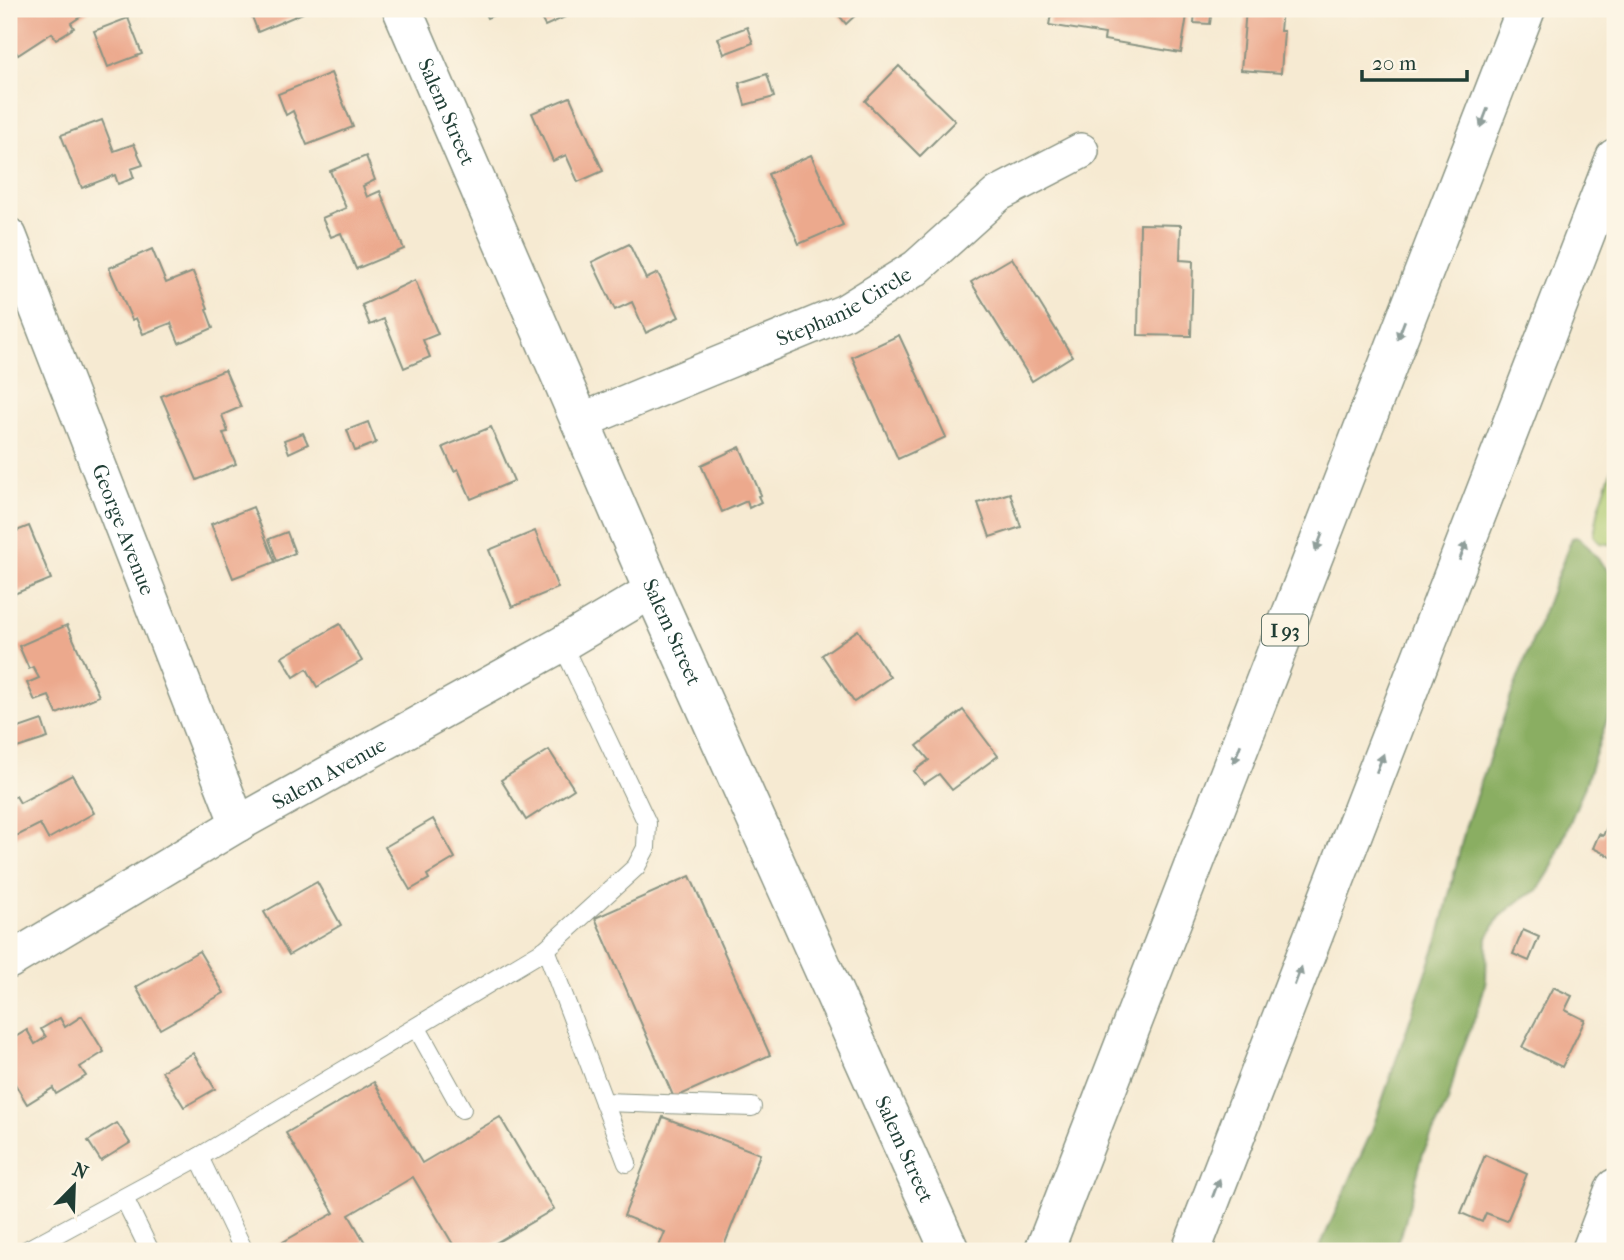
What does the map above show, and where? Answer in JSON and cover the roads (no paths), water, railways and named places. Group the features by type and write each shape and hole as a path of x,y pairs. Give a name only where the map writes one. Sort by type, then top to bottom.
{"main road":[{"name":"Salem Street","path":"402,9 653,590 950,1251"},
{"name":"I 93","path":"1044,1251 1526,9"},
{"path":"1191,1251 1615,158"},
{"path":"1591,1251 1615,1188"}],"street":[{"name":"Stephanie Circle","path":"579,422 845,312 916,268 998,194 1081,151"},
{"name":"George Avenue","path":"9,236 238,824"},
{"name":"Salem Avenue","path":"9,961 238,824 562,644 653,590"}],"lane":[{"path":"25,1251 199,1157 546,949 636,867 646,848 647,823 562,644"},
{"path":"546,949 627,1163"},
{"path":"417,1028 462,1109"},
{"path":"604,1102 751,1107"},
{"path":"199,1157 244,1251"},
{"path":"124,1198 150,1251"}]}
